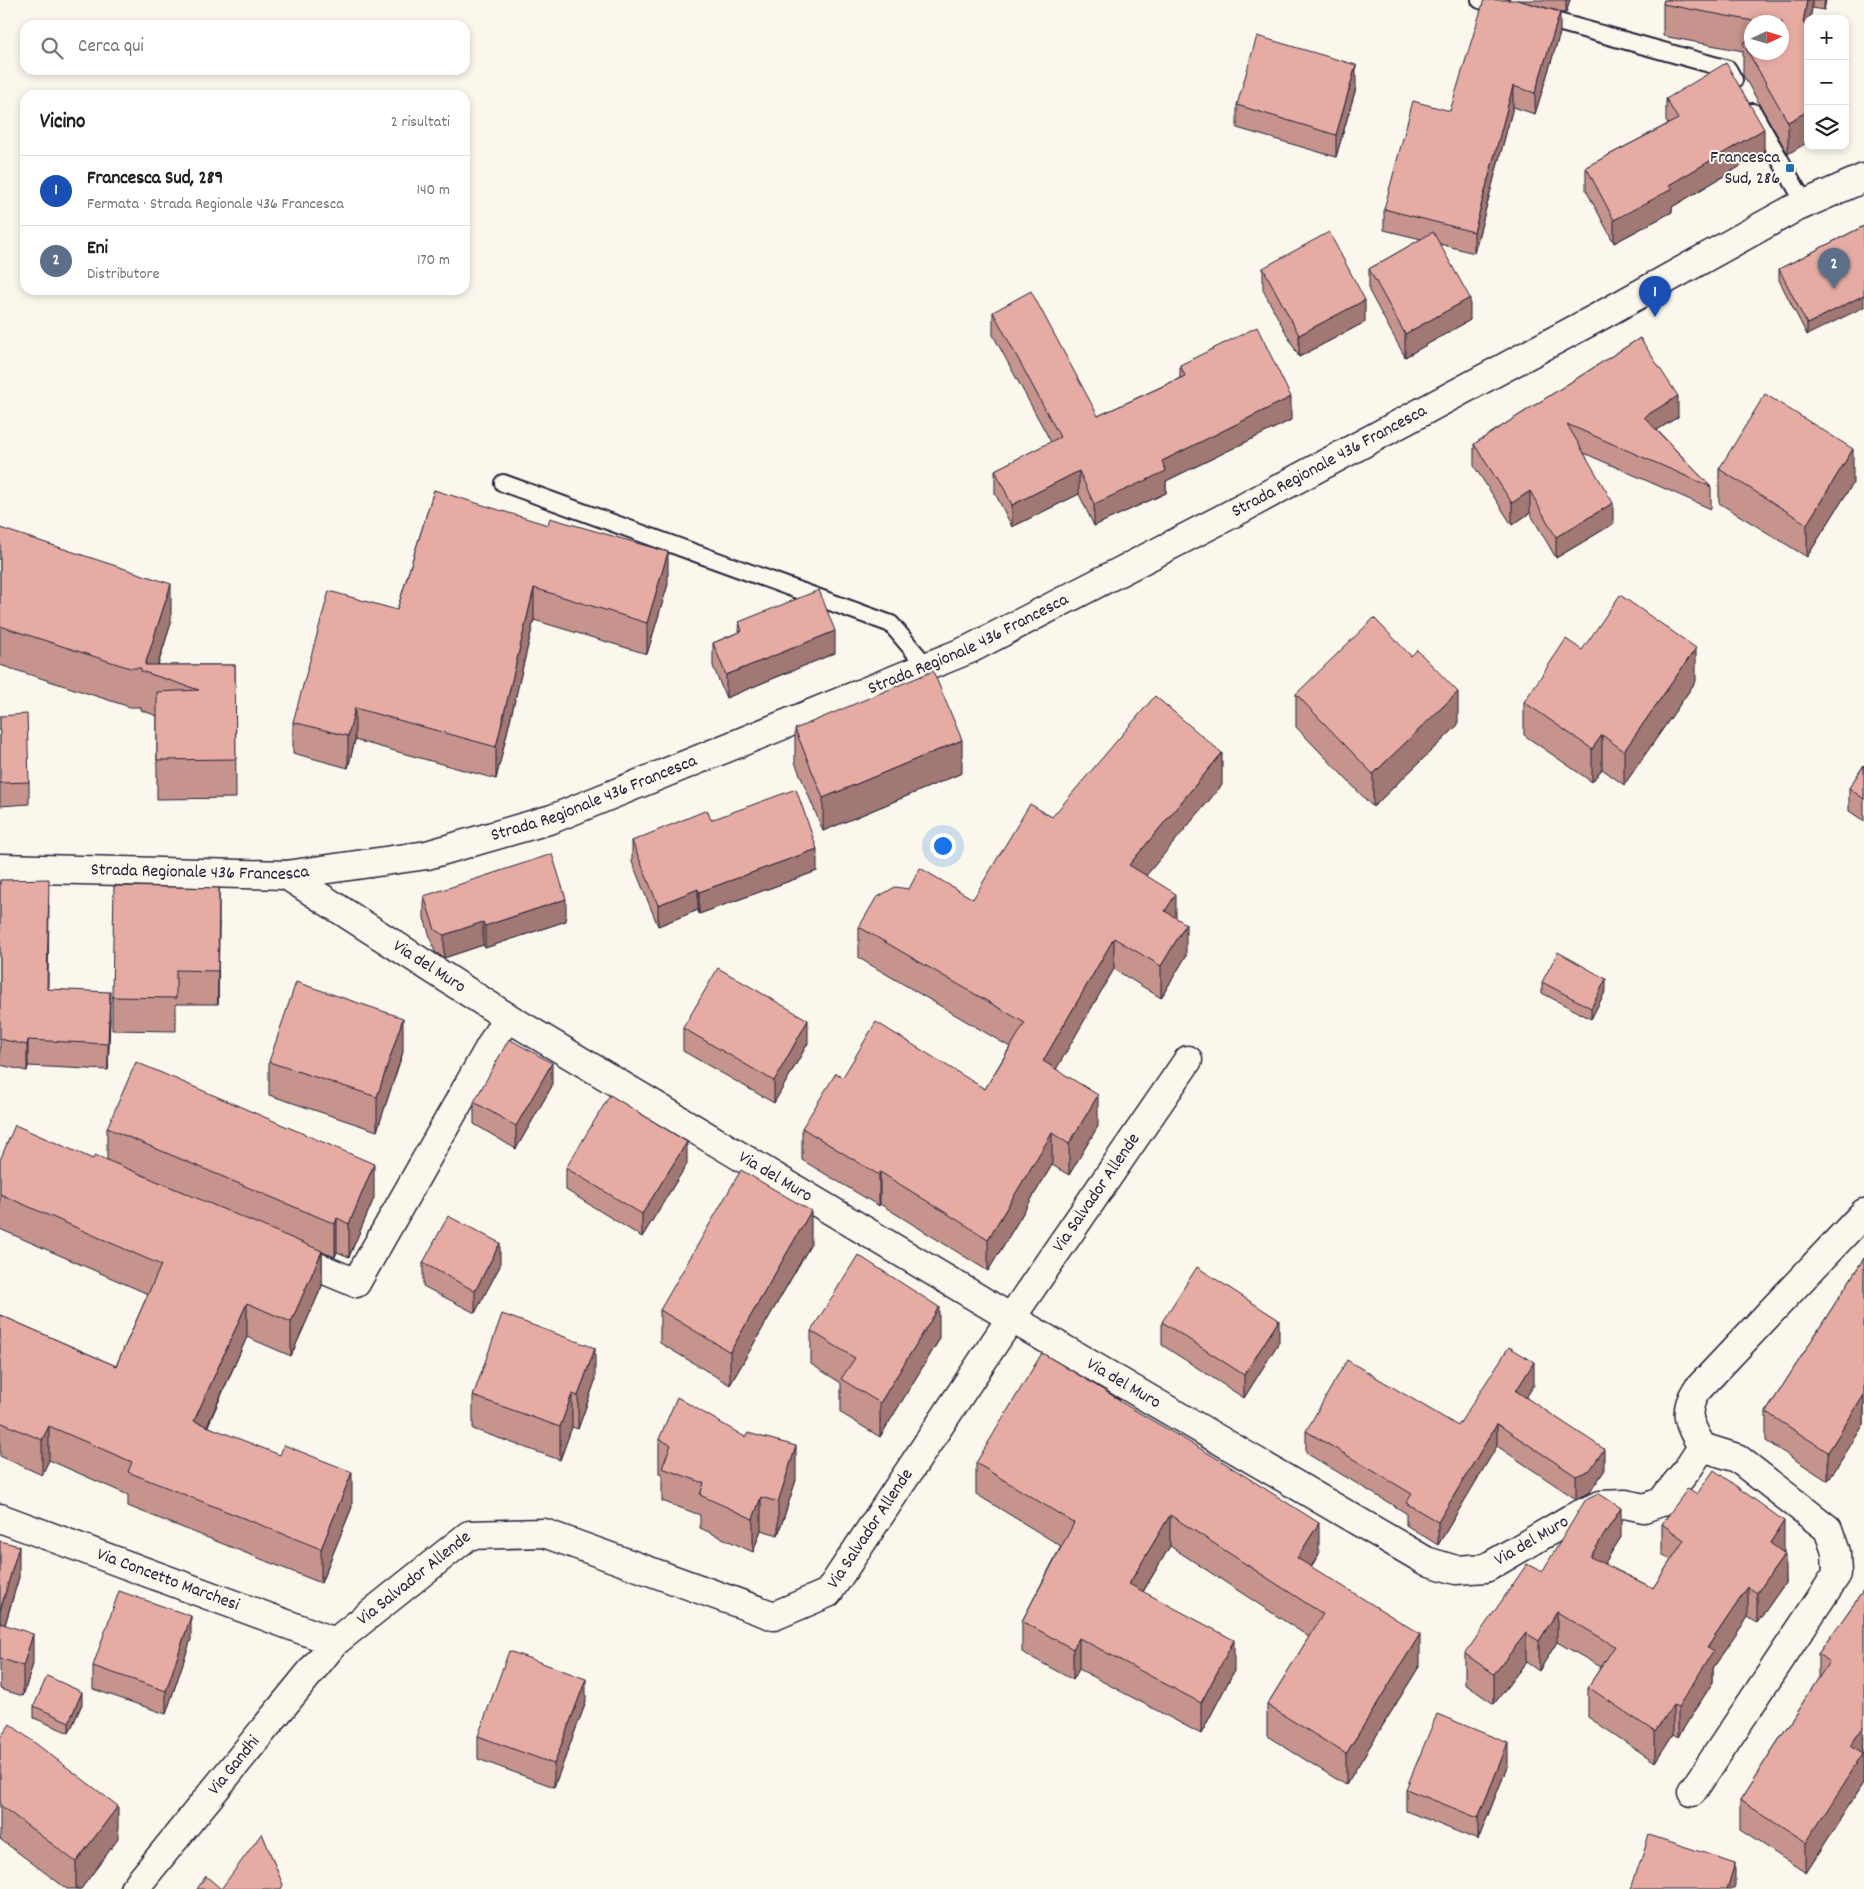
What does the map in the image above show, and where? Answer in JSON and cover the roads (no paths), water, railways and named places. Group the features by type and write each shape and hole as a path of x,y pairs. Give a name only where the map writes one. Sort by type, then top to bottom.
{"street":[{"name":"Strada Regionale 436 Francesca","path":"0,868 286,875 427,855 552,818 970,649 1243,508 1805,204 1864,178"},
{"name":"Via del Muro","path":"286,875 507,1017 1011,1318 1426,1561 1456,1570 1486,1568 1570,1519 1600,1505 1625,1504 1644,1508 1660,1502 1688,1470 1702,1447"},
{"path":"266,1245 356,1283 507,1017"},
{"name":"Via Salvador Allende","path":"335,1642 469,1535 544,1533 774,1616 828,1593 1011,1318 1188,1060"},
{"path":"1692,1792 1838,1574 1836,1552 1828,1529 1737,1458 1702,1447 1689,1423 1689,1403 1696,1391 1864,1213"},
{"name":"Via Concetto Marchesi","path":"0,1518 335,1642"},
{"name":"Via Gandhi","path":"134,1889 335,1642"}],"lane":[{"path":"1480,0 1728,69 1805,204"},
{"path":"503,483 892,624 927,667"}],"place":[{"name":"Francesca Sud, 286","path":"1790,168"},
{"name":"Eni","path":"1834,289"},
{"name":"Francesca Sud, 289","path":"1655,317"}]}
